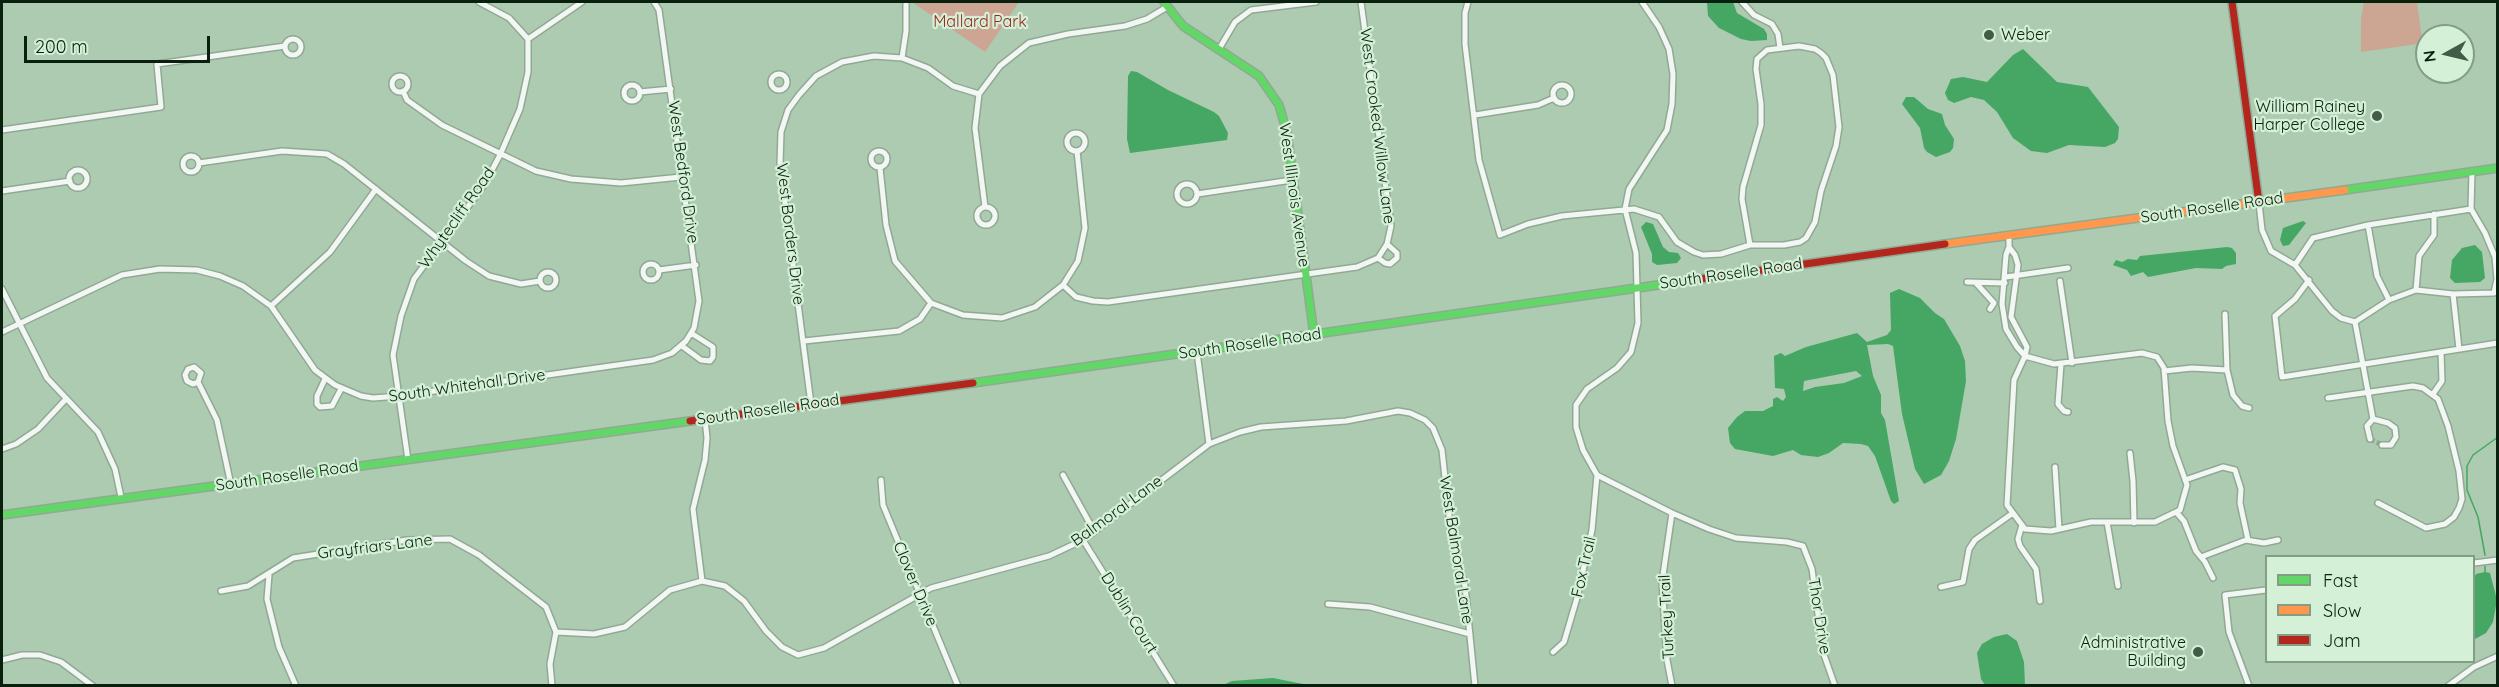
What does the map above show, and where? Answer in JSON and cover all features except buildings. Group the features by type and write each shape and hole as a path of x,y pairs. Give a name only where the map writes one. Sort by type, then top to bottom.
{"main road":[{"path":"2232,2 2259,203"},
{"name":"West Illinois Avenue","path":"1165,4 1183,26 1259,76 1273,94 1283,115 1314,335"},
{"name":"South Roselle Road","path":"2,515 1314,335 2009,235 2259,203 2498,168"}],"street":[{"path":"479,2 509,18 528,39 582,2"},
{"name":"West Bedford Drive","path":"654,2 659,10 681,177 696,265 699,309 691,333 684,344"},
{"path":"902,58 906,31 906,2"},
{"path":"1219,50 1235,22 1251,10 1316,2"},
{"name":"West Crooked Willow Lane","path":"1361,2 1391,226 1386,247 1397,254 1397,258 1390,264 1378,258"},
{"path":"1468,2 1465,13 1465,44 1479,160 1500,235 1528,224 1562,216 1625,209 1642,210 1659,217 1677,242 1694,252 1721,254 1750,245 1792,245 1806,238 1815,222 1821,191 1839,133 1833,75 1826,58 1815,49 1807,47 1780,48 1761,54 1756,64 1761,125 1743,187 1742,199 1750,245"},
{"path":"1642,2 1659,27 1669,49 1673,74 1672,104 1667,130 1629,189 1625,209 1636,253 1638,322 1631,352 1617,368 1587,389 1576,405 1576,427 1583,450 1597,475 1672,513"},
{"path":"1742,2 1754,15 1772,24 1778,34 1780,48"},
{"path":"985,207 975,128 979,94 1000,66 1029,43 1068,34 1125,26 1147,19 1165,4"},
{"name":"Whytecliff Road","path":"408,460 393,355 401,316 414,279 484,185 500,155 520,109 528,72 528,39"},
{"path":"2,130 161,107 157,64 285,46"},
{"name":"West Borders Drive","path":"811,404 780,164 782,132 788,110 816,76 842,62 874,56 902,58 928,68 953,86 979,94"},
{"path":"786,87 799,95"},
{"path":"640,92 671,89"},
{"path":"403,91 407,100 442,125 536,171 571,179 621,183 681,177"},
{"path":"1475,115 1538,105 1554,98"},
{"path":"199,163 282,151 310,151 327,154 344,164 443,240 466,261 489,276 521,284 540,281"},
{"path":"880,168 886,225 895,261 931,303 963,315 1002,318 1035,307 1063,285 1078,261 1085,228 1077,151"},
{"path":"2259,203 2262,230 2271,251 2295,265 2332,311 2341,318 2355,322 2389,300 2416,290 2496,296 2495,257 2471,209 2472,171"},
{"path":"1197,194 1292,180"},
{"path":"2,191 70,181"},
{"path":"271,306 330,252 376,189"},
{"path":"2295,265 2313,238 2368,225 2471,209"},
{"path":"2416,290 2419,256 2434,235 2434,214"},
{"path":"2368,225 2377,276 2389,300"},
{"path":"2009,235 2002,304 2006,329 2025,356 2054,364 2142,353 2157,357 2164,371 2168,421 2173,446 2187,485 2180,510 2154,522 2091,522 2059,529 2025,529 2007,505 2014,380 2025,356 2027,347 2011,317 2018,266 2015,255 2009,247"},
{"path":"1063,285 1076,297 1101,303 1357,267 1378,258 1386,247"},
{"path":"659,270 696,265"},
{"path":"1990,309 1994,303 1970,284 2068,268"},
{"name":"South Whitehall Drive","path":"2,332 122,274 160,269 197,270 220,276 243,286 271,306 310,363 326,379 341,389 373,398 653,360 672,353 684,344"},
{"path":"2309,280 2295,299 2275,316 2282,377 2498,343"},
{"path":"2060,281 2072,363"},
{"path":"2,289 47,378 98,432 115,469 121,497"},
{"path":"2453,294 2459,349"},
{"path":"1984,296 1984,305"},
{"path":"804,341 899,331 920,319 931,303"},
{"path":"2225,314 2227,370 2233,395 2242,406 2249,408"},
{"path":"2355,322 2373,418 2367,426 2370,439"},
{"path":"684,344 701,360 710,361 713,357 713,347 691,333"},
{"path":"1197,351 1209,444"},
{"path":"2433,394 2442,381 2441,352"},
{"path":"2061,364 2058,404 2068,412"},
{"path":"2164,371 2192,368 2227,370"},
{"path":"326,379 317,396 317,404 321,407 333,406 341,389"},
{"path":"198,381 217,420 231,485"},
{"path":"2328,398 2413,386 2433,394 2438,399 2448,426 2459,471 2462,499 2454,517 2445,524 2426,528 2378,503"},
{"path":"2,449 16,444 38,429 66,399"},
{"name":"Balmoral Lane","path":"702,581 725,586 744,601 766,631 782,647 798,655 824,648 919,594 947,583 1049,556 1083,540 1209,444 1240,432 1279,425 1346,421 1398,411 1410,413 1425,420"},
{"path":"2373,418 2396,428 2396,437 2391,445 2382,445"},
{"path":"552,686 550,664 556,632 594,634 625,627 670,590 702,581 693,509 705,460 707,438 705,419"},
{"name":"West Balmoral Lane","path":"1425,420 1433,428 1442,450 1450,524 1465,586 1475,686"},
{"path":"2130,453 2134,523"},
{"path":"2055,467 2059,529"},
{"path":"2185,480 2223,467 2235,470 2241,489 2240,503 2248,540"},
{"path":"1064,475 1094,531"},
{"name":"Fox Trail","path":"1553,652 1564,642 1577,598 1592,530 1597,475"},
{"name":"Clover Drive","path":"881,480 882,505 958,686"},
{"path":"2176,512 2184,521 2193,544 2213,578"},
{"name":"Thor Drive","path":"1672,513 1736,538 1787,542 1803,546 1812,569 1822,652 1834,686"},
{"name":"Turkey Trail","path":"1672,513 1662,582 1667,660 1672,686"},
{"path":"1941,587 1963,582 1968,549 1976,540 2013,513"},
{"path":"2108,522 2118,586"},
{"path":"2022,525 2018,539 2020,546 2036,569 2040,601"},
{"name":"Grayfriars Lane","path":"221,591 248,586 293,558 407,540 450,538 479,555 546,608 556,632"},
{"name":"Dublin Court","path":"1083,540 1174,686"},
{"path":"2202,557 2248,540 2264,543 2278,540"},
{"path":"2475,563 2498,560"},
{"path":"269,575 267,599 279,647 296,686"},
{"path":"2249,686 2229,632 2224,595 2265,590"},
{"path":"1328,604 1370,607 1470,634"},
{"path":"2,660 22,655 40,655 61,662 93,686"},
{"path":"2448,686 2474,667 2498,656"}],"green space":[{"name":"Mallard Park","path":"912,2 1019,2 985,52"},
{"path":"2364,2 2417,2 2420,24 2415,24 2415,44 2361,52 2361,19"}],"shaded area":[{"path":"1707,2 1733,2 1737,13 1764,29 1767,40 1741,39 1719,28 1708,16"},
{"path":"2023,49 2057,82 2088,87 2119,127 2118,139 2115,143 2105,147 2069,145 2047,153 2031,151 2013,138 1997,112 1984,100 1971,97 1954,103 1948,100 1945,93 1951,79 1963,77 1987,82 2013,55"},
{"path":"1131,71 1214,112 1219,116 1228,133 1227,140 1130,153 1127,139 1128,76"},
{"path":"1906,97 1914,97 1928,109 1942,114 1945,125 1954,139 1950,152 1936,157 1927,152 1920,128 1902,104"},
{"path":"2303,221 2306,223 2289,245 2283,246 2280,240 2283,228"},
{"path":"1646,222 1653,224 1663,247 1669,252 1678,253 1681,258 1677,263 1657,265 1652,262 1652,254 1641,227"},
{"path":"2475,245 2482,252 2485,278 2480,282 2455,283 2450,278 2452,260 2462,248"},
{"path":"2232,248 2236,253 2236,264 2222,269 2196,268 2148,277 2143,272 2131,276 2127,270 2113,265 2116,260 2122,262 2128,259 2137,260 2140,256"},
{"path":"1899,289 1920,298 1944,319 1960,346 1965,361 1966,381 1956,439 1949,461 1941,475 1924,484 1915,469 1902,414 1893,346 1888,344 1867,345 1873,376 1881,395 1881,413 1885,420 1899,501 1894,504 1891,501 1875,456 1868,446 1843,443 1829,453 1818,457 1801,455 1793,450 1773,456 1735,449 1730,443 1728,428 1737,417 1745,411 1763,411 1773,406 1773,399 1777,397 1783,401 1786,397 1784,389 1775,388 1774,356 1781,353 1785,356 1806,347 1857,333 1867,342 1887,335 1891,330 1890,293","holes":["1856,371 1862,376 1844,383 1803,391 1804,381"]},
{"path":"2490,573 2497,600 2493,622 2486,633 2475,639 2475,576"},
{"path":"2007,634 2017,641 2024,662 2025,685 1985,685 1981,679 1977,653 1982,644 1994,637"},
{"path":"1273,678 1308,685 1223,685 1232,681"}],"waterway":[{"path":"2485,555 2478,517 2467,490 2467,466 2473,455 2498,437"},
{"path":"2485,566 2485,572"}],"tunnel":[{"path":"2370,439 2382,445"}],"traffic: fast":[{"path":"1164,2 1183,26 1259,76 1279,105 1287,133 1314,335"},
{"path":"2345,190 2498,168"},
{"path":"973,383 1700,279"},
{"path":"2,515 690,421"}],"traffic: slow":[{"path":"1945,244 2345,190"}],"traffic: jam":[{"path":"2232,2 2259,203"},
{"path":"1700,279 1945,244"},
{"path":"690,421 973,383"}],"place":[{"name":"Weber","path":"1989,35"},
{"name":"William Rainey Harper College","path":"2377,116"},
{"name":"Administrative Building","path":"2198,652"}]}
